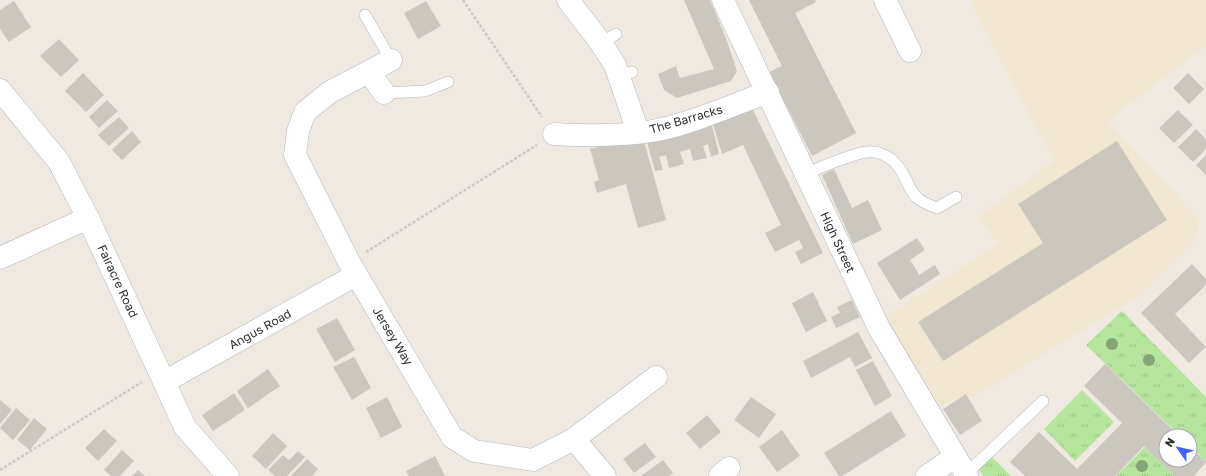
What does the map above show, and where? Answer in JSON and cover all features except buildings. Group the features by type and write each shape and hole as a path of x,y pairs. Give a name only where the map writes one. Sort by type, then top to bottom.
{"street":[{"path":"568,0 608,39 615,65 626,74 638,132"},
{"name":"High Street","path":"724,0 879,328 963,469"},
{"path":"885,0 910,51"},
{"name":"Jersey Way","path":"390,60 330,92 305,112 298,132 295,155 352,269 452,437 474,451 533,460 574,439 656,377"},
{"path":"369,72 384,93"},
{"name":"Fairacre Road","path":"0,90 59,162 88,218 185,427 228,476"},
{"name":"The Barracks","path":"554,134 587,136 652,131 692,120 768,92"},
{"path":"0,258 88,218"},
{"name":"Angus Road","path":"162,376 352,269"},
{"path":"574,439 605,476"},
{"path":"927,476 963,469"}],"lane":[{"path":"365,15 390,60"},
{"path":"384,93 425,91 448,82"},
{"path":"806,174 867,152 884,154 897,164 910,191 922,203 937,208 956,197"},
{"path":"963,469 1042,401"}],"path":[{"path":"352,269 554,134 463,0"},
{"path":"0,470 162,376"}],"shaded area":[{"path":"970,0 1206,0 1206,46 1107,121 1199,219 1197,238 1138,297 971,398 966,394 941,406 884,318 999,243 978,217 1054,161"}],"green space":[{"path":"1122,311 1206,397 1206,462 1198,454 1198,428 1172,428 1086,345"},
{"path":"1082,390 1114,422 1075,461 1044,429"},
{"path":"1145,447 1158,460 1158,468 1167,468 1175,476 1116,476"},
{"path":"991,456 1011,476 983,476 978,468"}]}
